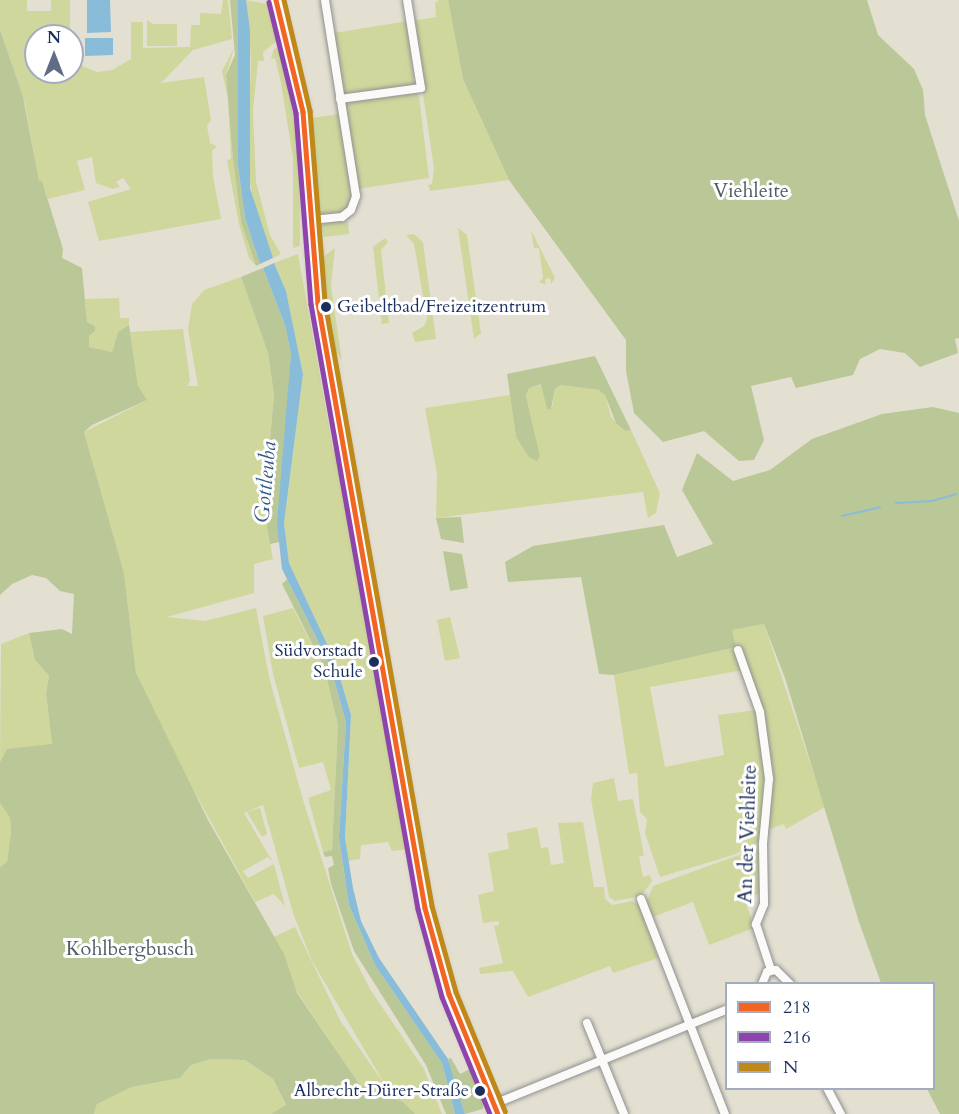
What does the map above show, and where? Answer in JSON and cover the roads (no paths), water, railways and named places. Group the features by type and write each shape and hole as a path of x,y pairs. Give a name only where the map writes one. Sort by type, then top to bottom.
{"main road":[{"path":"276,0 303,112 318,303 429,925 449,994 496,1109"}],"street":[{"path":"312,220 342,217 354,204 325,0"},
{"path":"340,99 421,88 407,0"},
{"name":"An der Viehleite","path":"738,650 760,712 769,779 763,844 764,904 756,924 771,970"},
{"path":"641,898 688,1026 725,1114"},
{"path":"763,982 771,970 780,971 788,982"},
{"path":"496,1109 603,1060 725,1010"},
{"path":"587,1023 624,1114"},
{"path":"828,1090 841,1114"}],"water":[{"path":"87,0 110,0 111,32 87,33"},
{"path":"238,0 246,0 250,30 250,188 273,258 260,264 245,218 238,166"},
{"path":"85,38 113,38 113,55 85,56"},
{"path":"274,263 286,291 303,374 284,523 289,563 335,661 351,715 345,838 353,888 361,921 379,958 448,1059 465,1114 455,1114 442,1063 375,965 349,905 339,837 346,722 330,665 282,569 277,523 291,354 285,325 263,268"}],"waterway":[{"path":"896,503 932,501 956,494"},
{"path":"842,516 880,507"}],"place":[{"name":"Geibeltbad/Freizeitzentrum","path":"326,307"},
{"name":"Südvorstadt Schule","path":"374,662"},
{"name":"Albrecht-Dürer-Straße","path":"480,1091"}],"park label":[{"name":"Viehleite","path":"751,190"},
{"name":"Kohlbergbusch","path":"130,948"}],"water label":[{"name":"Gottleuba","path":"266,482"}]}
